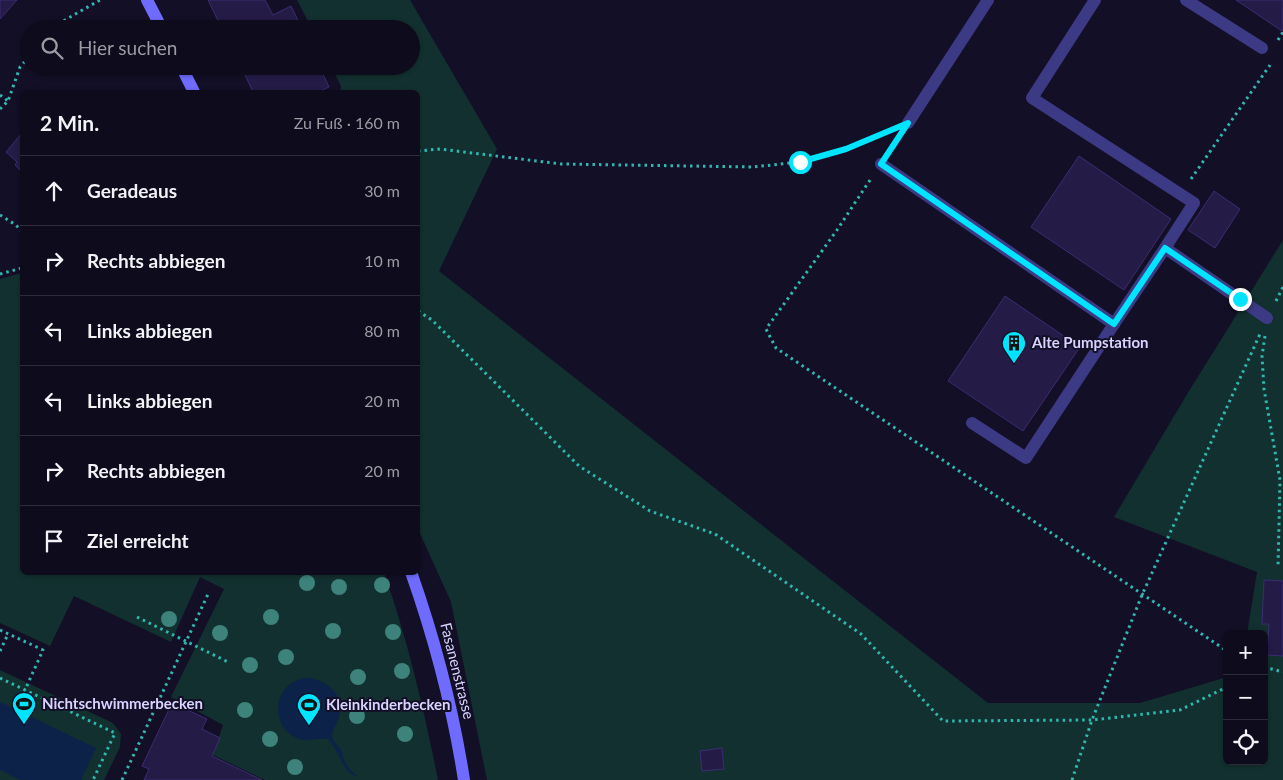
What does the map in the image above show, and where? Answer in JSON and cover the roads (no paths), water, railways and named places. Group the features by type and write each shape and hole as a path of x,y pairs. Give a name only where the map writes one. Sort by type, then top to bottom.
{"main road":[{"path":"147,0 157,20"},
{"path":"186,75 193,90"},
{"name":"Fasanenstrasse","path":"412,575 436,647 451,710 464,780"}],"lane":[{"path":"908,123 988,0"},
{"path":"972,423 1026,458 1194,203 1032,98 1095,0"},
{"path":"1186,0 1268,47"},
{"path":"881,164 1114,324"},
{"path":"1165,248 1267,318"}],"water":[{"name":"Kleinkinderbecken","path":"311,678 325,683 338,697 340,710 332,733 333,739 341,750 348,768 357,777 347,770 328,739 298,739 281,724 278,706 284,690 291,683 300,679"},
{"name":"Nichtschwimmerbecken","path":"0,702 96,748 81,780 20,780 0,770"}],"place":[{"name":"Alte Pumpstation","path":"1014,364"},
{"name":"Nichtschwimmerbecken","path":"24,725"},
{"name":"Kleinkinderbecken","path":"309,726"}]}
